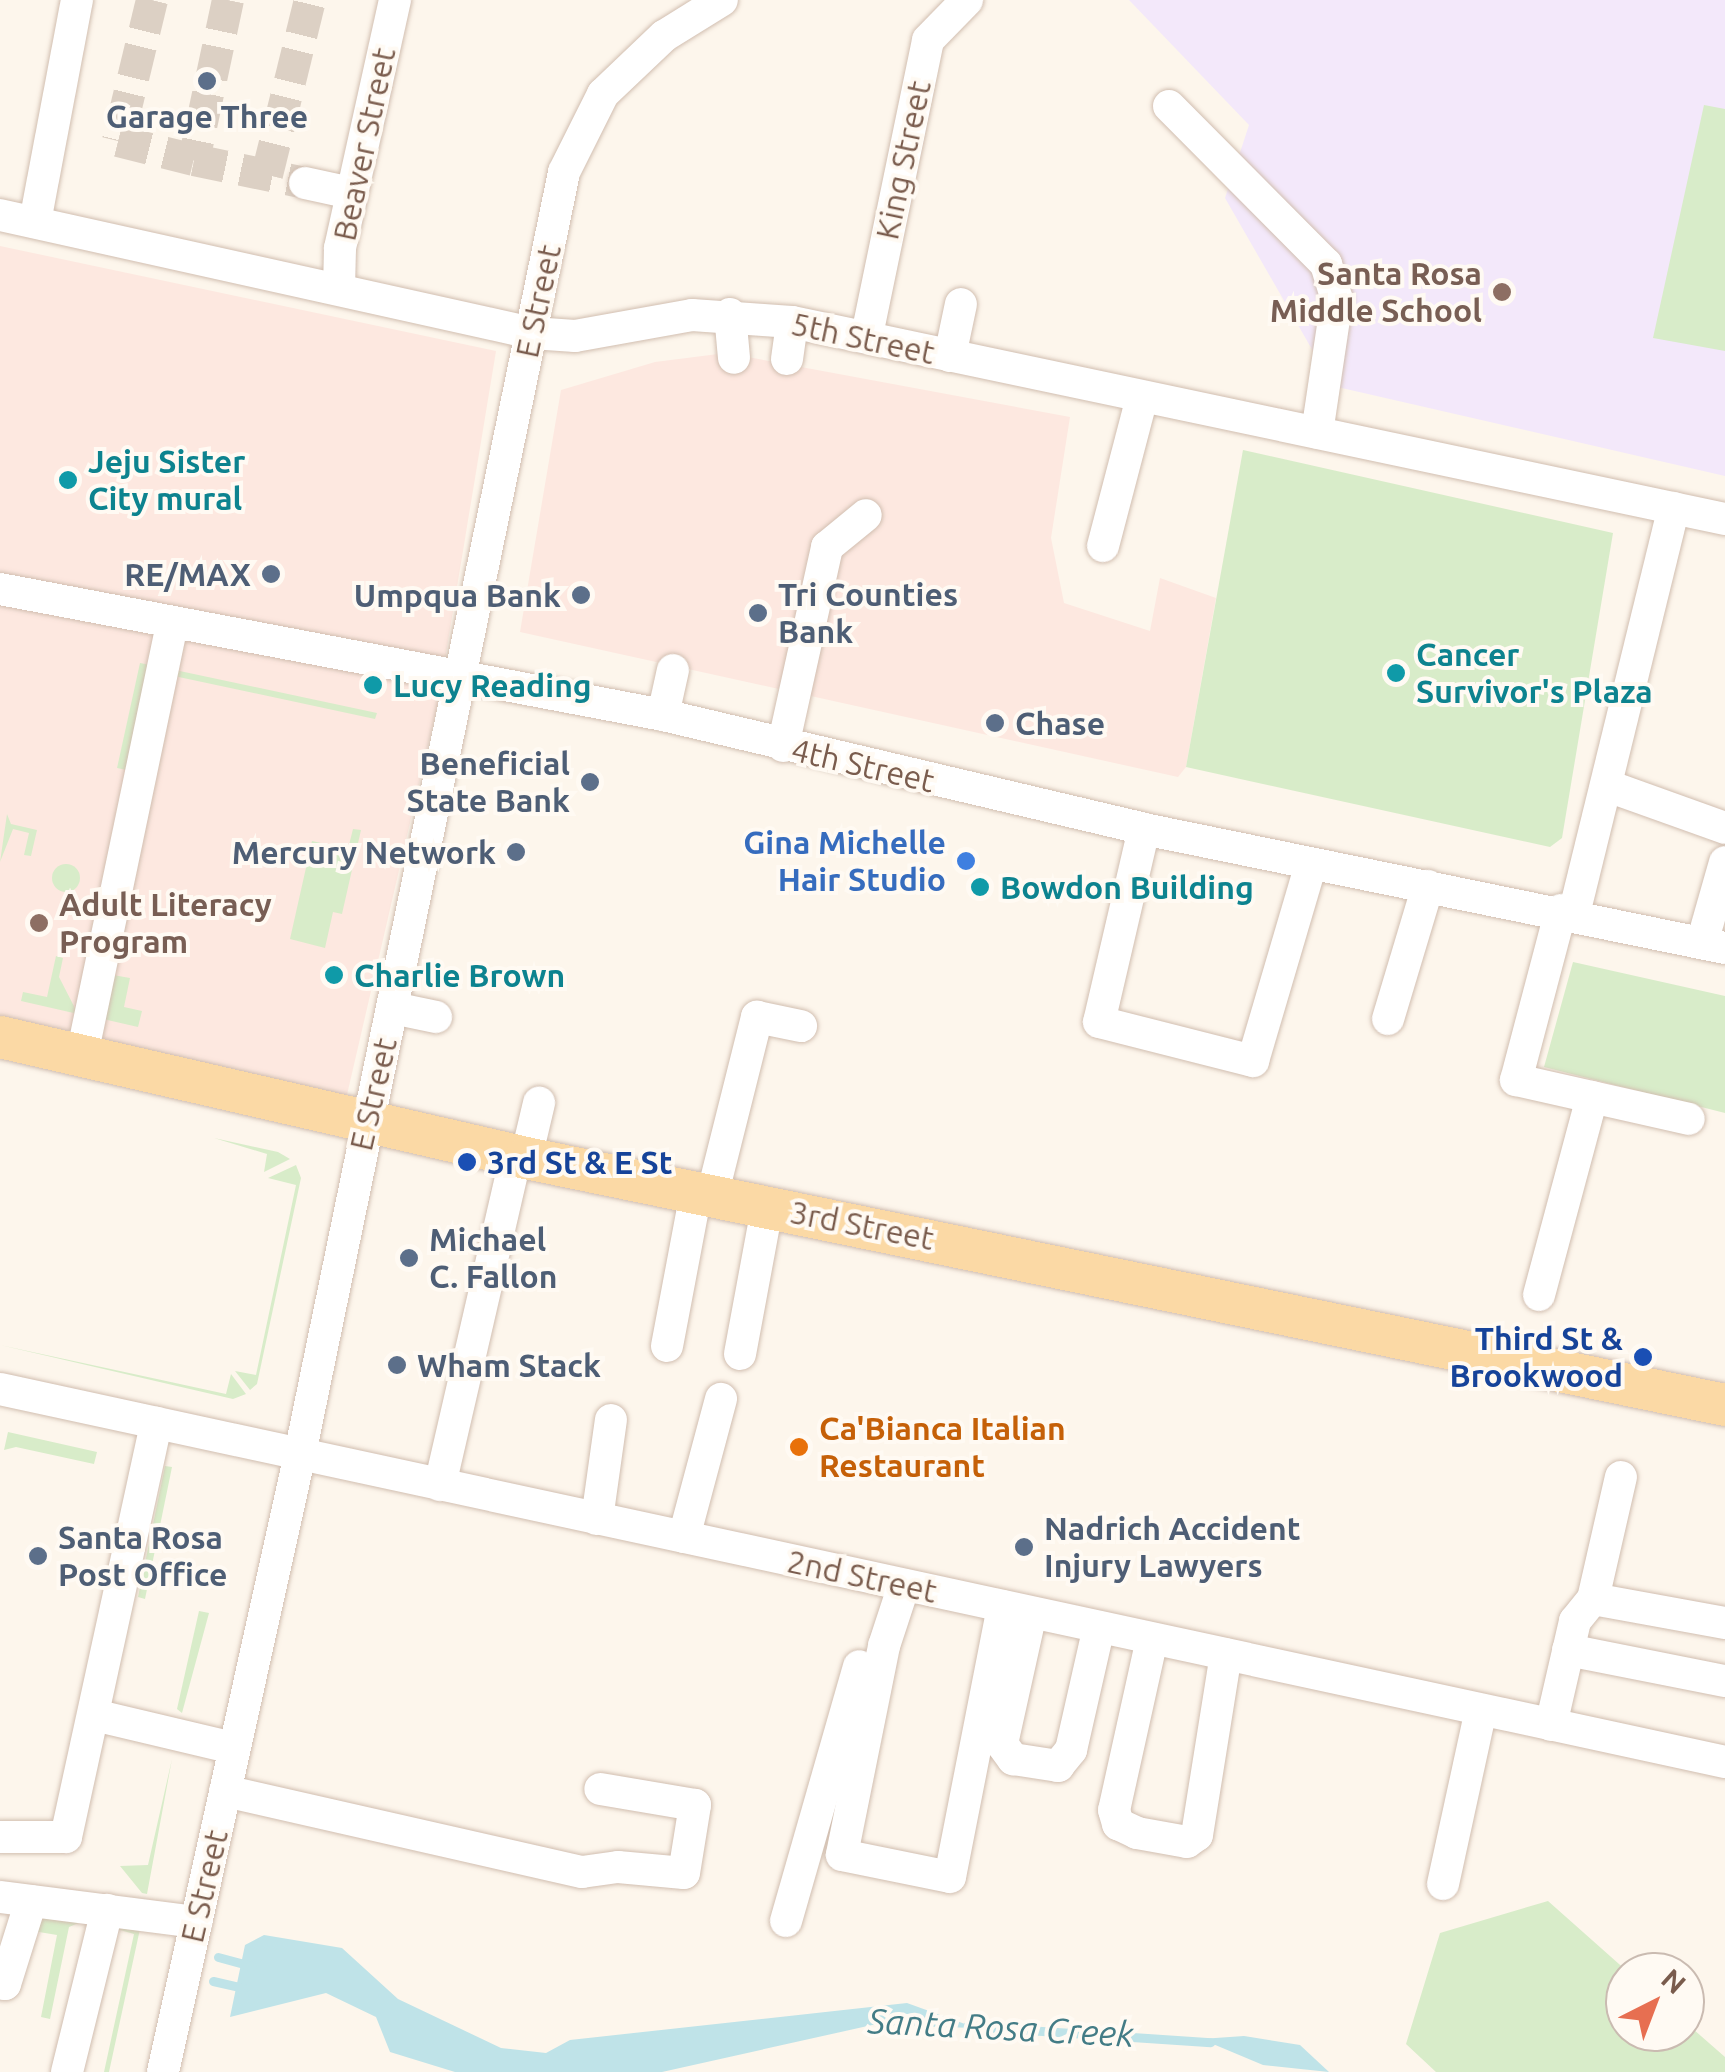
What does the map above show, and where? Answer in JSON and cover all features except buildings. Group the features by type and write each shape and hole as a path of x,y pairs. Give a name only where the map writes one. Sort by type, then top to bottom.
{"main road":[{"name":"3rd Street","path":"0,1037 520,1157 1725,1405"}],"street":[{"path":"34,222 77,0"},
{"name":"Beaver Street","path":"339,289 351,193 395,0"},
{"name":"King Street","path":"887,350 928,40 967,0"},
{"name":"E Street","path":"163,2072 300,1454 564,172 603,94 664,36 715,2"},
{"path":"1169,106 1326,264 1337,299 1318,433"},
{"path":"305,184 351,193"},
{"name":"5th Street","path":"0,215 532,333 575,336 652,317 730,314 792,322 1055,393 1142,397 1725,519"},
{"path":"961,304 966,369"},
{"path":"730,314 734,358"},
{"path":"787,360 792,322"},
{"path":"1103,546 1142,397"},
{"path":"1674,508 1608,786 1516,1080 1689,1118"},
{"path":"783,746 827,547 866,515"},
{"name":"4th Street","path":"0,588 663,715 1144,829 1568,912 1713,945"},
{"path":"82,1055 172,623"},
{"path":"663,715 674,670"},
{"path":"1608,786 1725,828"},
{"path":"1144,829 1098,1022 1253,1062 1311,864"},
{"path":"1713,945 1725,862"},
{"path":"1388,1019 1428,886"},
{"path":"393,1008 436,1018"},
{"path":"667,1346 704,1195 757,1017 802,1026"},
{"path":"1539,1296 1592,1097"},
{"path":"440,1485 520,1157 538,1103"},
{"path":"740,1354 767,1208"},
{"name":"2nd Street","path":"0,1389 1725,1762"},
{"path":"684,1538 721,1399"},
{"path":"597,1518 612,1420"},
{"path":"0,1836 66,1836 156,1423"},
{"path":"1551,1724 1575,1621 1593,1599 1621,1476"},
{"path":"894,1583 842,1855 950,1877 1017,1609"},
{"path":"786,1921 894,1583"},
{"path":"1593,1599 1725,1622"},
{"path":"1017,1609 1002,1744 1013,1759 1058,1766 1071,1750 1098,1627"},
{"path":"1152,1639 1114,1810 1118,1824 1137,1832 1187,1842 1197,1835 1226,1654"},
{"path":"1568,1650 1725,1680"},
{"path":"1442,1884 1481,1710"},
{"path":"94,1714 234,1748"},
{"path":"225,1791 582,1872 618,1867 684,1874 696,1805 600,1789"},
{"path":"0,1983 6,1984 15,1899 196,1922"},
{"path":"68,2072 106,1910"}],"shaded area":[{"name":"Santa Rosa Middle School","path":"1129,0 1725,0 1725,476 1333,386 1225,198 1249,125"},
{"path":"0,246 496,351 438,702 346,1099 0,1027"},
{"path":"726,353 1070,417 1051,538 1064,603 1150,631 1160,578 1216,598 1186,767 1178,777 520,632 561,390 655,362"}],"green space":[{"path":"1704,105 1725,109 1725,351 1653,338"},
{"path":"1243,450 1613,533 1562,838 1550,847 1186,767"},
{"path":"140,663 156,666 131,771 117,768"},
{"path":"175,670 377,713 375,719 174,676"},
{"path":"7,814 11,824 37,830 31,856 24,855 29,833 13,829 0,862"},
{"path":"353,829 361,830 342,914 333,912 325,948 290,939 312,841 348,849"},
{"path":"66,864 76,868 80,878 76,888 66,892 56,888 52,878 56,868"},
{"path":"56,956 63,958 59,977 78,1014 21,1001 23,992 47,997"},
{"path":"1573,962 1725,996 1725,1113 1544,1067"},
{"path":"113,975 130,978 124,1007 142,1011 138,1027 103,1019"},
{"path":"214,1138 278,1152 290,1159 264,1172 267,1154"},
{"path":"296,1165 301,1178 257,1384 250,1390 235,1371 256,1375 296,1185 268,1178"},
{"path":"0,1345 226,1394 231,1374 246,1394 233,1399"},
{"path":"8,1432 97,1452 94,1464 16,1447 4,1450"},
{"path":"165,1466 172,1467 145,1599 138,1597"},
{"path":"199,1611 209,1613 182,1713 177,1709"},
{"path":"172,1759 147,1894 142,1893 120,1866 148,1865"},
{"path":"1548,1901 1605,1952 1605,2052 1705,2052 1705,2040 1725,2057 1725,2072 1436,2072 1406,2044 1440,1933"},
{"path":"78,1917 81,1922 69,1927 50,2019 41,2017 57,1935 27,1930 27,1918"},
{"path":"113,1928 140,1929 109,2072 104,2072 134,1934"}],"water":[{"path":"264,1935 342,1948 398,1999 501,2048 546,2053 570,2040 907,2003 976,2028 872,2025 662,2072 455,2072 390,2052 376,2017 326,1993 230,2017 245,1945"},
{"path":"1244,2036 1300,2045 1329,2072 1263,2065 1201,2039"}],"waterway":[{"name":"Santa Rosa Creek","path":"218,1957 252,1966"},
{"name":"Santa Rosa Creek","path":"213,1981 244,1988"},
{"name":"Santa Rosa Creek","path":"967,2026 1210,2042"}],"tunnel":[{"path":"152,0 118,141 194,160"},
{"path":"228,0 194,160 305,183"},
{"path":"267,175 310,0"}],"place":[{"name":"Garage Three","path":"207,81"},
{"name":"Santa Rosa Middle School","path":"1502,292"},
{"name":"Jeju Sister City mural","path":"68,480"},
{"name":"RE/MAX","path":"271,574"},
{"name":"Umpqua Bank","path":"581,595"},
{"name":"Tri Counties Bank","path":"758,613"},
{"name":"Cancer Survivor's Plaza","path":"1396,673"},
{"name":"Lucy Reading","path":"373,685"},
{"name":"Chase","path":"995,723"},
{"name":"Beneficial State Bank","path":"590,782"},
{"name":"Mercury Network","path":"516,852"},
{"name":"Gina Michelle Hair Studio","path":"966,861"},
{"name":"Bowdon Building","path":"980,887"},
{"name":"Adult Literacy Program","path":"39,923"},
{"name":"Charlie Brown","path":"334,975"},
{"name":"3rd St & E St","path":"467,1162"},
{"name":"Michael C. Fallon","path":"409,1258"},
{"name":"Third St & Brookwood","path":"1643,1357"},
{"name":"Wham Stack","path":"397,1365"},
{"name":"Ca'Bianca Italian Restaurant","path":"799,1447"},
{"name":"Nadrich Accident Injury Lawyers","path":"1024,1547"},
{"name":"Santa Rosa Post Office","path":"38,1556"}]}
